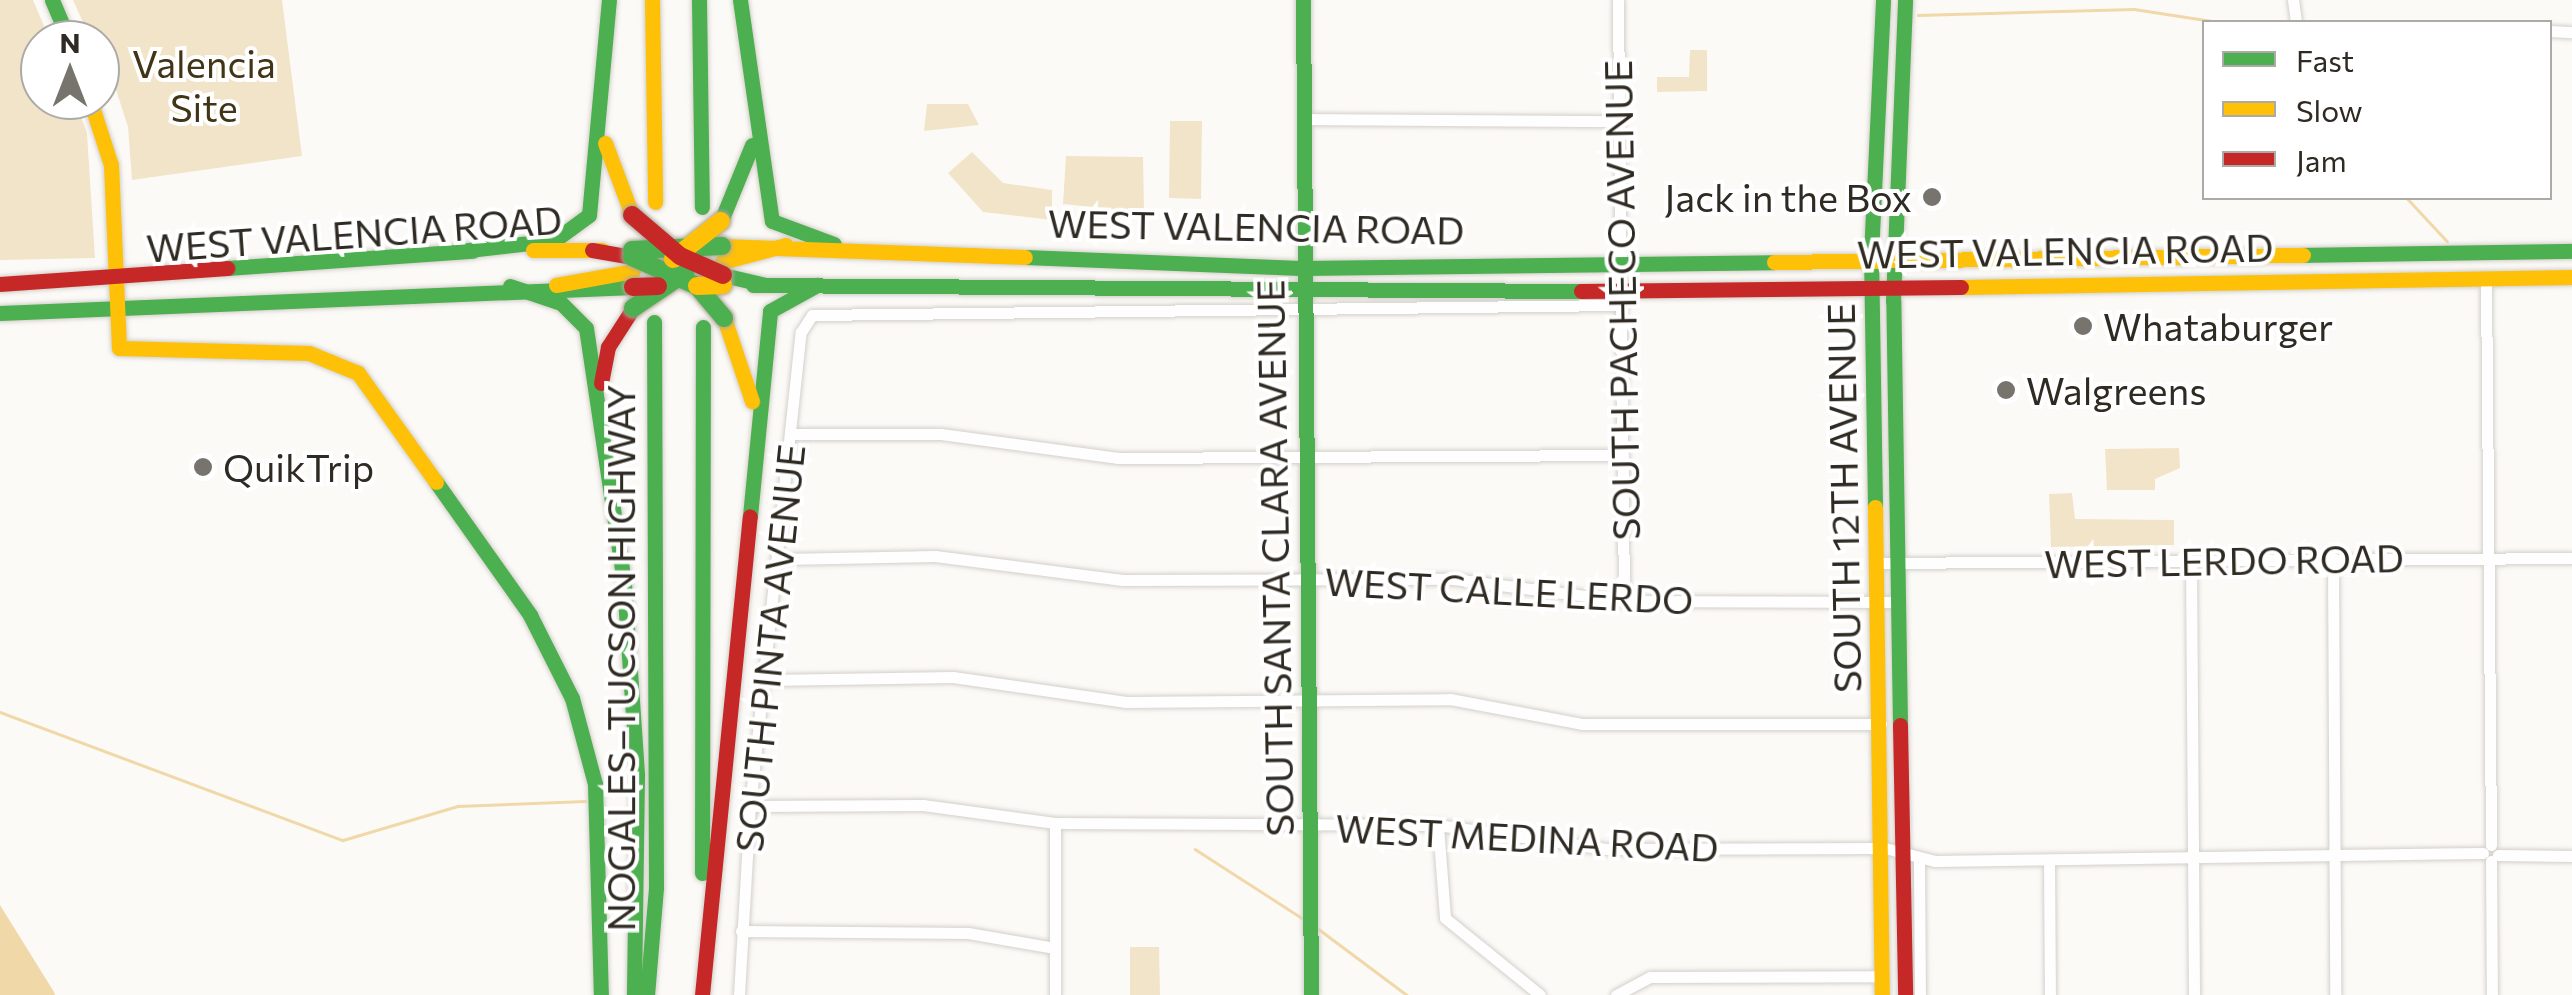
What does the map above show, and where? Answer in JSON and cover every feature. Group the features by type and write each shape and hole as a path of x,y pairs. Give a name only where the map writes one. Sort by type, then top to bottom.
{"main road":[{"path":"460,251 555,240 583,225 602,116 609,0"},
{"path":"652,0 655,202"},
{"path":"699,0 702,207"},
{"path":"740,0 754,128 772,221 834,244"},
{"name":"SOUTH SANTA CLARA AVENUE","path":"1303,0 1301,268 1308,310 1311,456 1312,995"},
{"name":"SOUTH 12TH AVENUE","path":"1882,986 1885,848 1876,602 1872,254 1883,0"},
{"name":"SOUTH 12TH AVENUE","path":"1905,0 1894,286 1897,602 1912,858 1906,995"},
{"path":"1882,21 1902,51"},
{"path":"602,116 613,182 632,215 724,318 754,418"},
{"path":"96,120 111,165 115,340 133,355 324,355 381,396 530,616 572,698 599,813 601,995"},
{"path":"633,266 659,266 675,260 697,247 721,221 741,191 754,128"},
{"name":"WEST VALENCIA ROAD","path":"722,267 786,245 834,244 1301,268 1872,254 2572,251"},
{"path":"697,247 722,267"},
{"name":"WEST VALENCIA ROAD","path":"0,284 114,282 460,251 592,250 633,266"},
{"path":"2486,252 2486,278"},
{"path":"2185,254 2185,280"},
{"path":"599,405 608,347 633,308 658,286 675,260"},
{"path":"633,266 675,260 722,267"},
{"path":"633,266 658,286 697,286 722,267"},
{"name":"WEST VALENCIA ROAD","path":"0,313 556,285 633,266"},
{"name":"WEST VALENCIA ROAD","path":"722,267 766,284 1621,298 1872,286 2572,277"},
{"path":"700,995 754,418 770,310 816,285"},
{"path":"510,286 578,313 599,405 637,776 634,995"},
{"name":"NOGALES–TUCSON HIGHWAY","path":"647,995 656,888 654,322"},
{"path":"700,995 702,326"}],"street":[{"name":"SOUTH PACHECO AVENUE","path":"1618,0 1624,600"},
{"path":"1302,119 1618,121"},
{"path":"2486,278 2492,995"},
{"name":"WEST VALENCIA ROAD","path":"822,314 1308,310 1621,298"},
{"name":"SOUTH PINTA AVENUE","path":"740,995 750,806 783,560 801,332 822,314"},
{"path":"793,434 941,434 1118,458 1623,455"},
{"name":"WEST CALLE LERDO","path":"783,560 935,556 1122,580 1452,579 1624,600 1897,602"},
{"path":"2333,558 2336,995"},
{"name":"WEST LERDO ROAD","path":"1877,563 2572,558"},
{"path":"2192,561 2194,995"},
{"path":"768,680 954,677 1126,702 1450,699 1582,724 1882,724"},
{"name":"WEST MEDINA ROAD","path":"750,806 922,805 1055,822 1438,826 1608,849 1885,848 1912,858 2572,856"},
{"path":"1055,822 1055,995"},
{"path":"1438,826 1446,918 1540,995"},
{"name":"SOUTH 12TH AVENUE","path":"1912,858 1920,995"},
{"path":"2048,860 2050,995"},
{"path":"741,931 968,933 1054,948"},
{"path":"1616,995 1650,977 1882,986"}],"green space":[{"path":"0,0 33,0 42,20 20,20 20,120 82,120 87,133 95,258 0,260"},
{"name":"Valencia Site","path":"73,0 282,0 302,156 132,180 128,127 120,102 120,20 82,20"},
{"path":"1690,50 1707,50 1707,91 1657,92 1657,77 1689,77"},
{"path":"927,104 968,104 979,125 924,131"},
{"path":"1170,121 1202,121 1201,199 1169,198"},
{"path":"972,152 1003,183 1052,190 1052,220 983,212 948,173"},
{"path":"1066,156 1143,157 1144,212 1063,204"},
{"path":"2179,448 2180,468 2155,479 2155,490 2107,490 2105,449"},
{"path":"2072,493 2075,519 2174,520 2174,545 2051,547 2049,494"},
{"path":"1130,947 1159,947 1160,995 1130,995"}],"shaded area":[{"path":"0,905 54,992 55,995 0,995"}],"waterway":[{"path":"1918,15 2134,9 2205,20"},
{"path":"2409,200 2447,241"},
{"path":"0,712 343,840 458,806 585,801"},
{"path":"1195,849 1305,920"},
{"path":"1316,927 1407,995"}],"traffic: fast":[{"path":"52,0 60,20"},
{"path":"460,251 555,240 589,215 609,0"},
{"path":"699,0 702,207"},
{"path":"740,0 772,221 834,244"},
{"path":"1303,0 1311,995"},
{"path":"1875,507 1871,255 1883,0"},
{"path":"1900,725 1893,301 1905,0"},
{"path":"721,221 752,145"},
{"path":"632,250 722,246"},
{"path":"227,268 472,251"},
{"path":"2303,255 2572,251"},
{"path":"632,257 697,286 724,318"},
{"path":"1025,257 1301,268 1774,262"},
{"path":"633,308 685,273"},
{"path":"723,275 766,285"},
{"path":"753,285 1581,291"},
{"path":"750,516 770,311 817,285"},
{"path":"510,286 561,303 586,328 624,583 637,776 634,995"},
{"path":"0,313 633,287"},
{"path":"647,995 656,888 654,322"},
{"path":"702,873 703,327"},
{"path":"436,482 530,615 572,698 595,784 601,995"}],"traffic: slow":[{"path":"652,0 655,202"},
{"path":"96,120 111,165 119,348 309,353 358,373 436,482"},
{"path":"605,143 632,215"},
{"path":"673,259 721,221"},
{"path":"722,262 786,245"},
{"path":"722,246 1025,257"},
{"path":"533,250 602,250"},
{"path":"1774,262 2303,255"},
{"path":"556,285 633,271"},
{"path":"1961,287 2572,277"},
{"path":"697,286 723,285"},
{"path":"724,318 752,401"},
{"path":"1875,507 1882,995"}],"traffic: jam":[{"path":"632,215 680,256 723,275"},
{"path":"592,250 632,257"},
{"path":"0,284 227,268"},
{"path":"633,287 658,286"},
{"path":"1581,291 1961,287"},
{"path":"601,383 608,347 633,308"},
{"path":"702,995 750,516"},
{"path":"1900,725 1905,995"}],"place":[{"name":"Jack in the Box","path":"1932,197"},
{"name":"Whataburger","path":"2083,326"},
{"name":"Walgreens","path":"2006,390"},
{"name":"QuikTrip","path":"203,467"}]}
